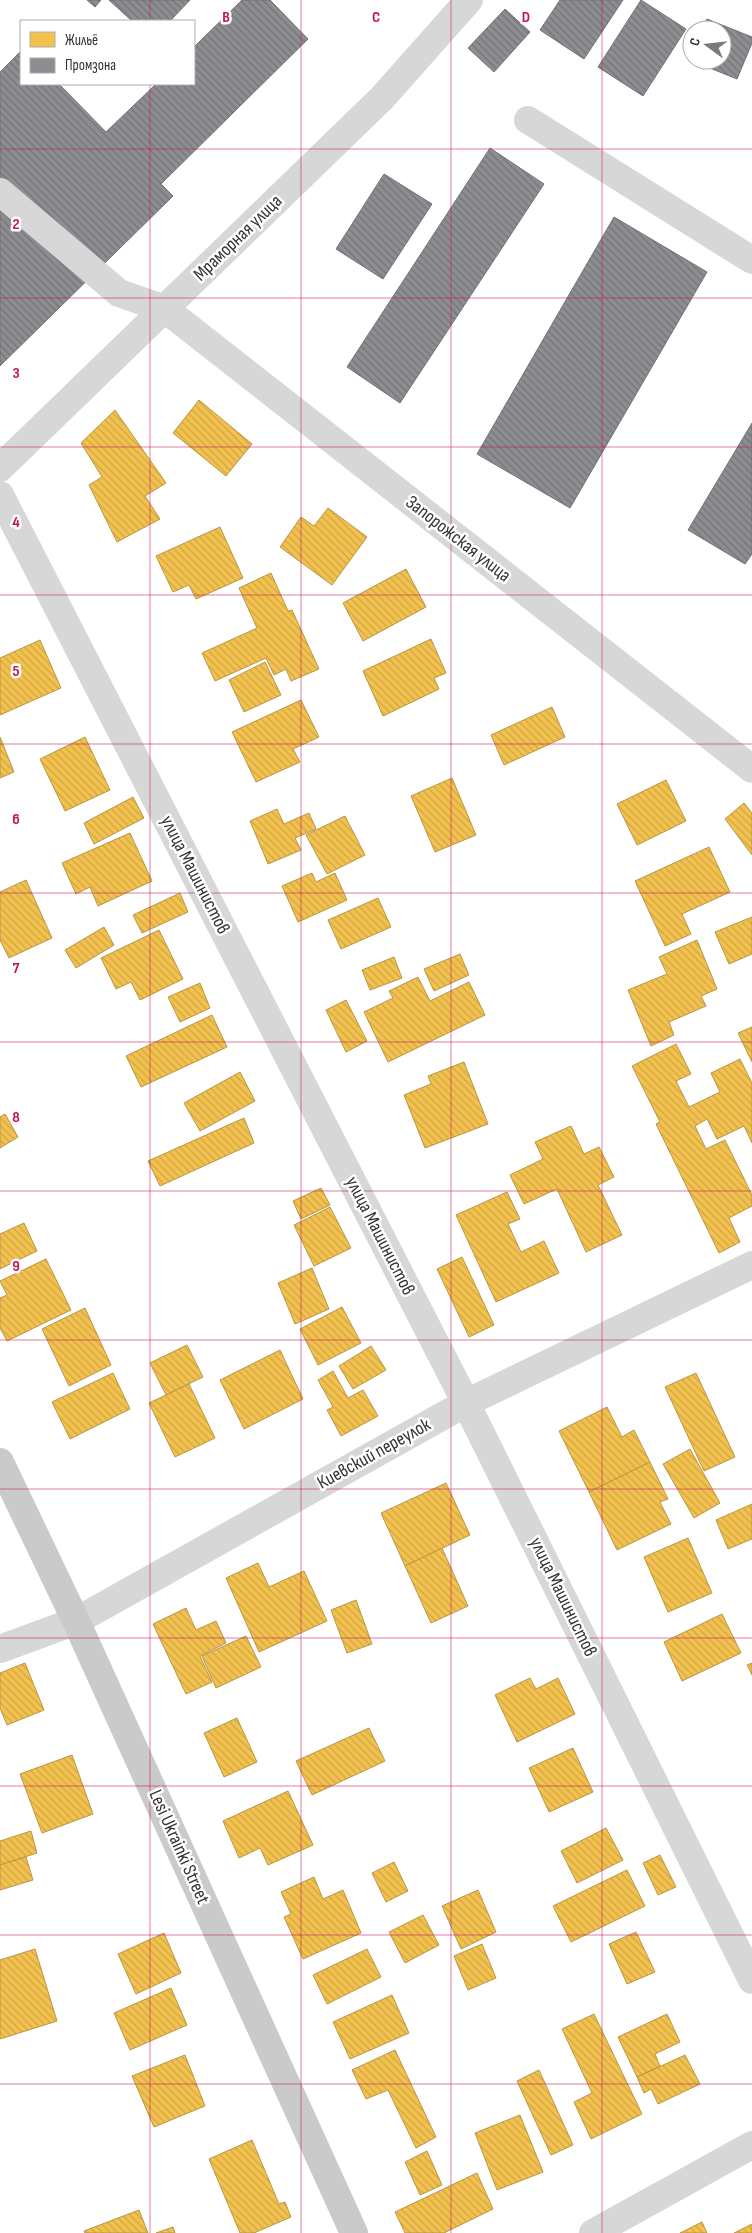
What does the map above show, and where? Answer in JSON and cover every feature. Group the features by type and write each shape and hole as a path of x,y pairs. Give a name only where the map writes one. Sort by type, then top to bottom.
{"main road":[{"name":"Lesi Ukrainki Street","path":"0,1462 76,1621 354,2233"}],"street":[{"name":"Мраморная улица","path":"0,468 382,98 469,0"},
{"path":"528,120 752,260"},
{"name":"Запорожская улица","path":"0,192 119,293 165,309 752,769"},
{"name":"улица Машинистов","path":"0,496 466,1403 752,1980"},
{"name":"Киевский переулок","path":"0,1648 76,1621 466,1403 752,1265"},
{"path":"593,2233 752,2145"}],"building: Жильё":[{"path":"199,400 252,444 226,476 173,433"},
{"path":"115,410 166,483 145,496 160,519 117,542 89,485 102,477 81,443"},
{"path":"328,508 367,537 332,585 280,547 301,517 314,526"},
{"path":"220,527 243,578 196,599 189,585 173,592 156,556"},
{"path":"406,569 426,607 363,641 343,603"},
{"path":"271,573 288,611 292,610 319,669 291,681 286,669 274,675 266,658 215,681 202,653 257,628 239,588"},
{"path":"431,639 446,673 434,678 439,689 383,716 363,671"},
{"path":"40,640 61,688 0,715 0,658"},
{"path":"265,662 281,695 244,712 229,680"},
{"path":"301,700 319,737 293,749 300,762 256,782 232,732"},
{"path":"552,707 565,737 504,765 491,735"},
{"path":"0,737 14,772 0,778"},
{"path":"85,737 110,790 65,811 40,759"},
{"path":"452,778 476,835 435,852 411,796"},
{"path":"666,780 686,821 637,845 617,804"},
{"path":"133,797 144,818 94,844 84,823"},
{"path":"744,803 752,813 752,855 725,819"},
{"path":"277,809 284,824 309,813 316,829 295,838 301,850 268,864 250,821"},
{"path":"345,816 365,855 327,874 306,835"},
{"path":"130,833 152,881 98,906 90,887 76,894 62,863"},
{"path":"709,847 730,892 682,914 691,934 665,946 635,881"},
{"path":"312,873 316,882 335,873 347,900 298,922 282,886"},
{"path":"26,880 52,938 9,958 0,940 0,892"},
{"path":"180,893 188,912 142,933 133,915"},
{"path":"378,898 391,927 341,949 328,920"},
{"path":"752,917 752,954 729,964 715,932"},
{"path":"104,927 114,945 76,968 65,950"},
{"path":"159,930 183,979 140,1000 131,982 116,989 101,958"},
{"path":"697,940 717,989 701,996 706,1006 669,1022 674,1035 651,1046 628,990 667,974 659,957"},
{"path":"460,954 469,975 434,991 424,969"},
{"path":"394,957 402,978 370,990 362,970"},
{"path":"418,977 430,1001 469,982 485,1015 388,1062 364,1012 393,998 389,991"},
{"path":"200,983 210,1008 180,1022 168,997"},
{"path":"346,1000 367,1041 346,1052 326,1010"},
{"path":"212,1015 227,1047 141,1087 126,1056"},
{"path":"752,1027 752,1062 738,1033"},
{"path":"676,1044 691,1074 676,1081 689,1107 720,1092 711,1073 740,1059 752,1083 752,1143 744,1126 717,1139 707,1119 695,1126 706,1149 725,1140 752,1195 752,1206 729,1218 740,1242 719,1253 656,1124 660,1122 632,1066"},
{"path":"464,1062 488,1124 425,1148 404,1095 431,1084 428,1076"},
{"path":"240,1072 255,1101 200,1131 184,1103"},
{"path":"5,1114 18,1137 0,1148 0,1117"},
{"path":"244,1118 254,1143 160,1186 148,1161"},
{"path":"571,1126 584,1154 599,1147 614,1177 598,1185 622,1235 586,1252 557,1189 524,1204 510,1175 543,1159 535,1142"},
{"path":"321,1188 330,1205 301,1219 293,1201"},
{"path":"507,1192 520,1219 508,1224 521,1252 544,1241 559,1273 496,1302 456,1215"},
{"path":"330,1207 351,1248 314,1266 294,1225"},
{"path":"24,1223 37,1251 0,1269 0,1234"},
{"path":"462,1257 494,1325 469,1337 437,1269"},
{"path":"46,1259 71,1310 7,1341 0,1328 0,1298 7,1295 0,1281"},
{"path":"312,1268 329,1309 295,1324 278,1283"},
{"path":"342,1307 361,1343 318,1365 300,1329"},
{"path":"85,1308 111,1365 69,1386 42,1329"},
{"path":"187,1345 203,1377 166,1395 150,1363"},
{"path":"371,1346 386,1370 353,1389 339,1366"},
{"path":"280,1350 303,1399 244,1429 220,1380"},
{"path":"333,1371 348,1398 363,1390 378,1416 341,1436 327,1410 333,1407 318,1380"},
{"path":"113,1373 130,1409 70,1439 52,1402"},
{"path":"696,1373 735,1457 704,1471 665,1387"},
{"path":"189,1384 215,1438 175,1457 149,1403"},
{"path":"607,1407 622,1437 634,1430 650,1462 589,1492 559,1431"},
{"path":"690,1449 720,1503 694,1518 663,1464"},
{"path":"650,1462 668,1499 660,1502 671,1524 617,1550 589,1492"},
{"path":"446,1483 470,1535 405,1566 381,1513"},
{"path":"752,1504 752,1539 728,1549 716,1520"},
{"path":"688,1538 712,1593 668,1612 644,1557"},
{"path":"442,1548 468,1606 431,1623 405,1566"},
{"path":"258,1563 269,1587 304,1571 327,1621 259,1652 226,1578"},
{"path":"356,1600 372,1644 347,1653 331,1610"},
{"path":"186,1608 196,1630 216,1621 226,1643 200,1656 212,1682 186,1694 153,1624"},
{"path":"722,1614 741,1653 682,1681 664,1642"},
{"path":"246,1636 261,1667 216,1688 202,1656"},
{"path":"25,1663 44,1710 7,1725 0,1708 0,1673"},
{"path":"752,1663 752,1675 747,1665"},
{"path":"530,1678 536,1689 558,1678 575,1714 517,1742 495,1695"},
{"path":"237,1718 257,1762 224,1777 204,1733"},
{"path":"369,1728 385,1761 312,1795 296,1761"},
{"path":"573,1748 593,1792 549,1812 529,1768"},
{"path":"72,1755 93,1814 42,1833 20,1774"},
{"path":"288,1791 313,1845 268,1865 260,1848 239,1858 223,1821"},
{"path":"606,1828 623,1860 577,1883 561,1851"},
{"path":"31,1831 37,1853 0,1865 0,1841"},
{"path":"660,1855 676,1887 658,1895 643,1863"},
{"path":"26,1857 33,1880 0,1890 0,1865"},
{"path":"394,1862 408,1891 386,1902 372,1873"},
{"path":"627,1870 645,1906 571,1942 553,1906"},
{"path":"314,1877 323,1899 343,1890 361,1933 303,1959 284,1917 291,1914 281,1892"},
{"path":"478,1890 496,1932 461,1949 442,1906"},
{"path":"423,1915 439,1945 405,1963 389,1932"},
{"path":"636,1932 655,1972 627,1984 609,1944"},
{"path":"164,1933 181,1973 136,1994 118,1954"},
{"path":"482,1944 496,1978 468,1990 454,1956"},
{"path":"35,1949 57,2021 0,2039 0,1960"},
{"path":"367,1949 381,1977 327,2004 313,1975"},
{"path":"171,1988 187,2025 130,2050 114,2013"},
{"path":"392,1995 409,2033 350,2059 333,2022"},
{"path":"594,2014 642,2114 591,2139 574,2102 592,2093 562,2029"},
{"path":"667,2014 680,2042 655,2054 660,2066 637,2077 618,2037"},
{"path":"395,2050 436,2137 416,2148 388,2090 366,2099 352,2070"},
{"path":"185,2055 205,2106 154,2127 132,2076"},
{"path":"685,2055 700,2084 658,2104 651,2089 644,2093 637,2077"},
{"path":"539,2070 573,2145 551,2155 517,2081"},
{"path":"520,2115 543,2172 497,2190 475,2133"},
{"path":"252,2140 279,2204 285,2202 291,2217 254,2233 240,2233 209,2159"},
{"path":"427,2151 442,2185 420,2195 405,2162"},
{"path":"477,2173 493,2209 444,2233 405,2233 395,2212"},
{"path":"139,2210 148,2233 85,2233 84,2231"},
{"path":"702,2222 707,2233 680,2233"},
{"path":"752,2224 752,2233 734,2233"},
{"path":"173,2227 175,2233 156,2233"}],"building: Промзона":[{"path":"87,0 101,0 95,7"},
{"path":"109,0 190,0 171,20 131,20"},
{"path":"242,0 270,0 308,39 161,184 173,196 0,366 0,72 20,52 20,85 60,85 106,132 155,85 195,85 195,46"},
{"path":"560,0 623,0 584,59 540,30"},
{"path":"641,0 682,26 682,35 643,96 598,67"},
{"path":"505,9 530,32 494,72 468,48"},
{"path":"732,29 752,37 752,43 737,79 715,70 732,70"},
{"path":"490,148 544,184 400,403 347,367"},
{"path":"384,174 432,204 383,279 336,249"},
{"path":"614,217 707,272 570,508 477,454"},
{"path":"752,423 752,554 745,564 688,530"}]}
